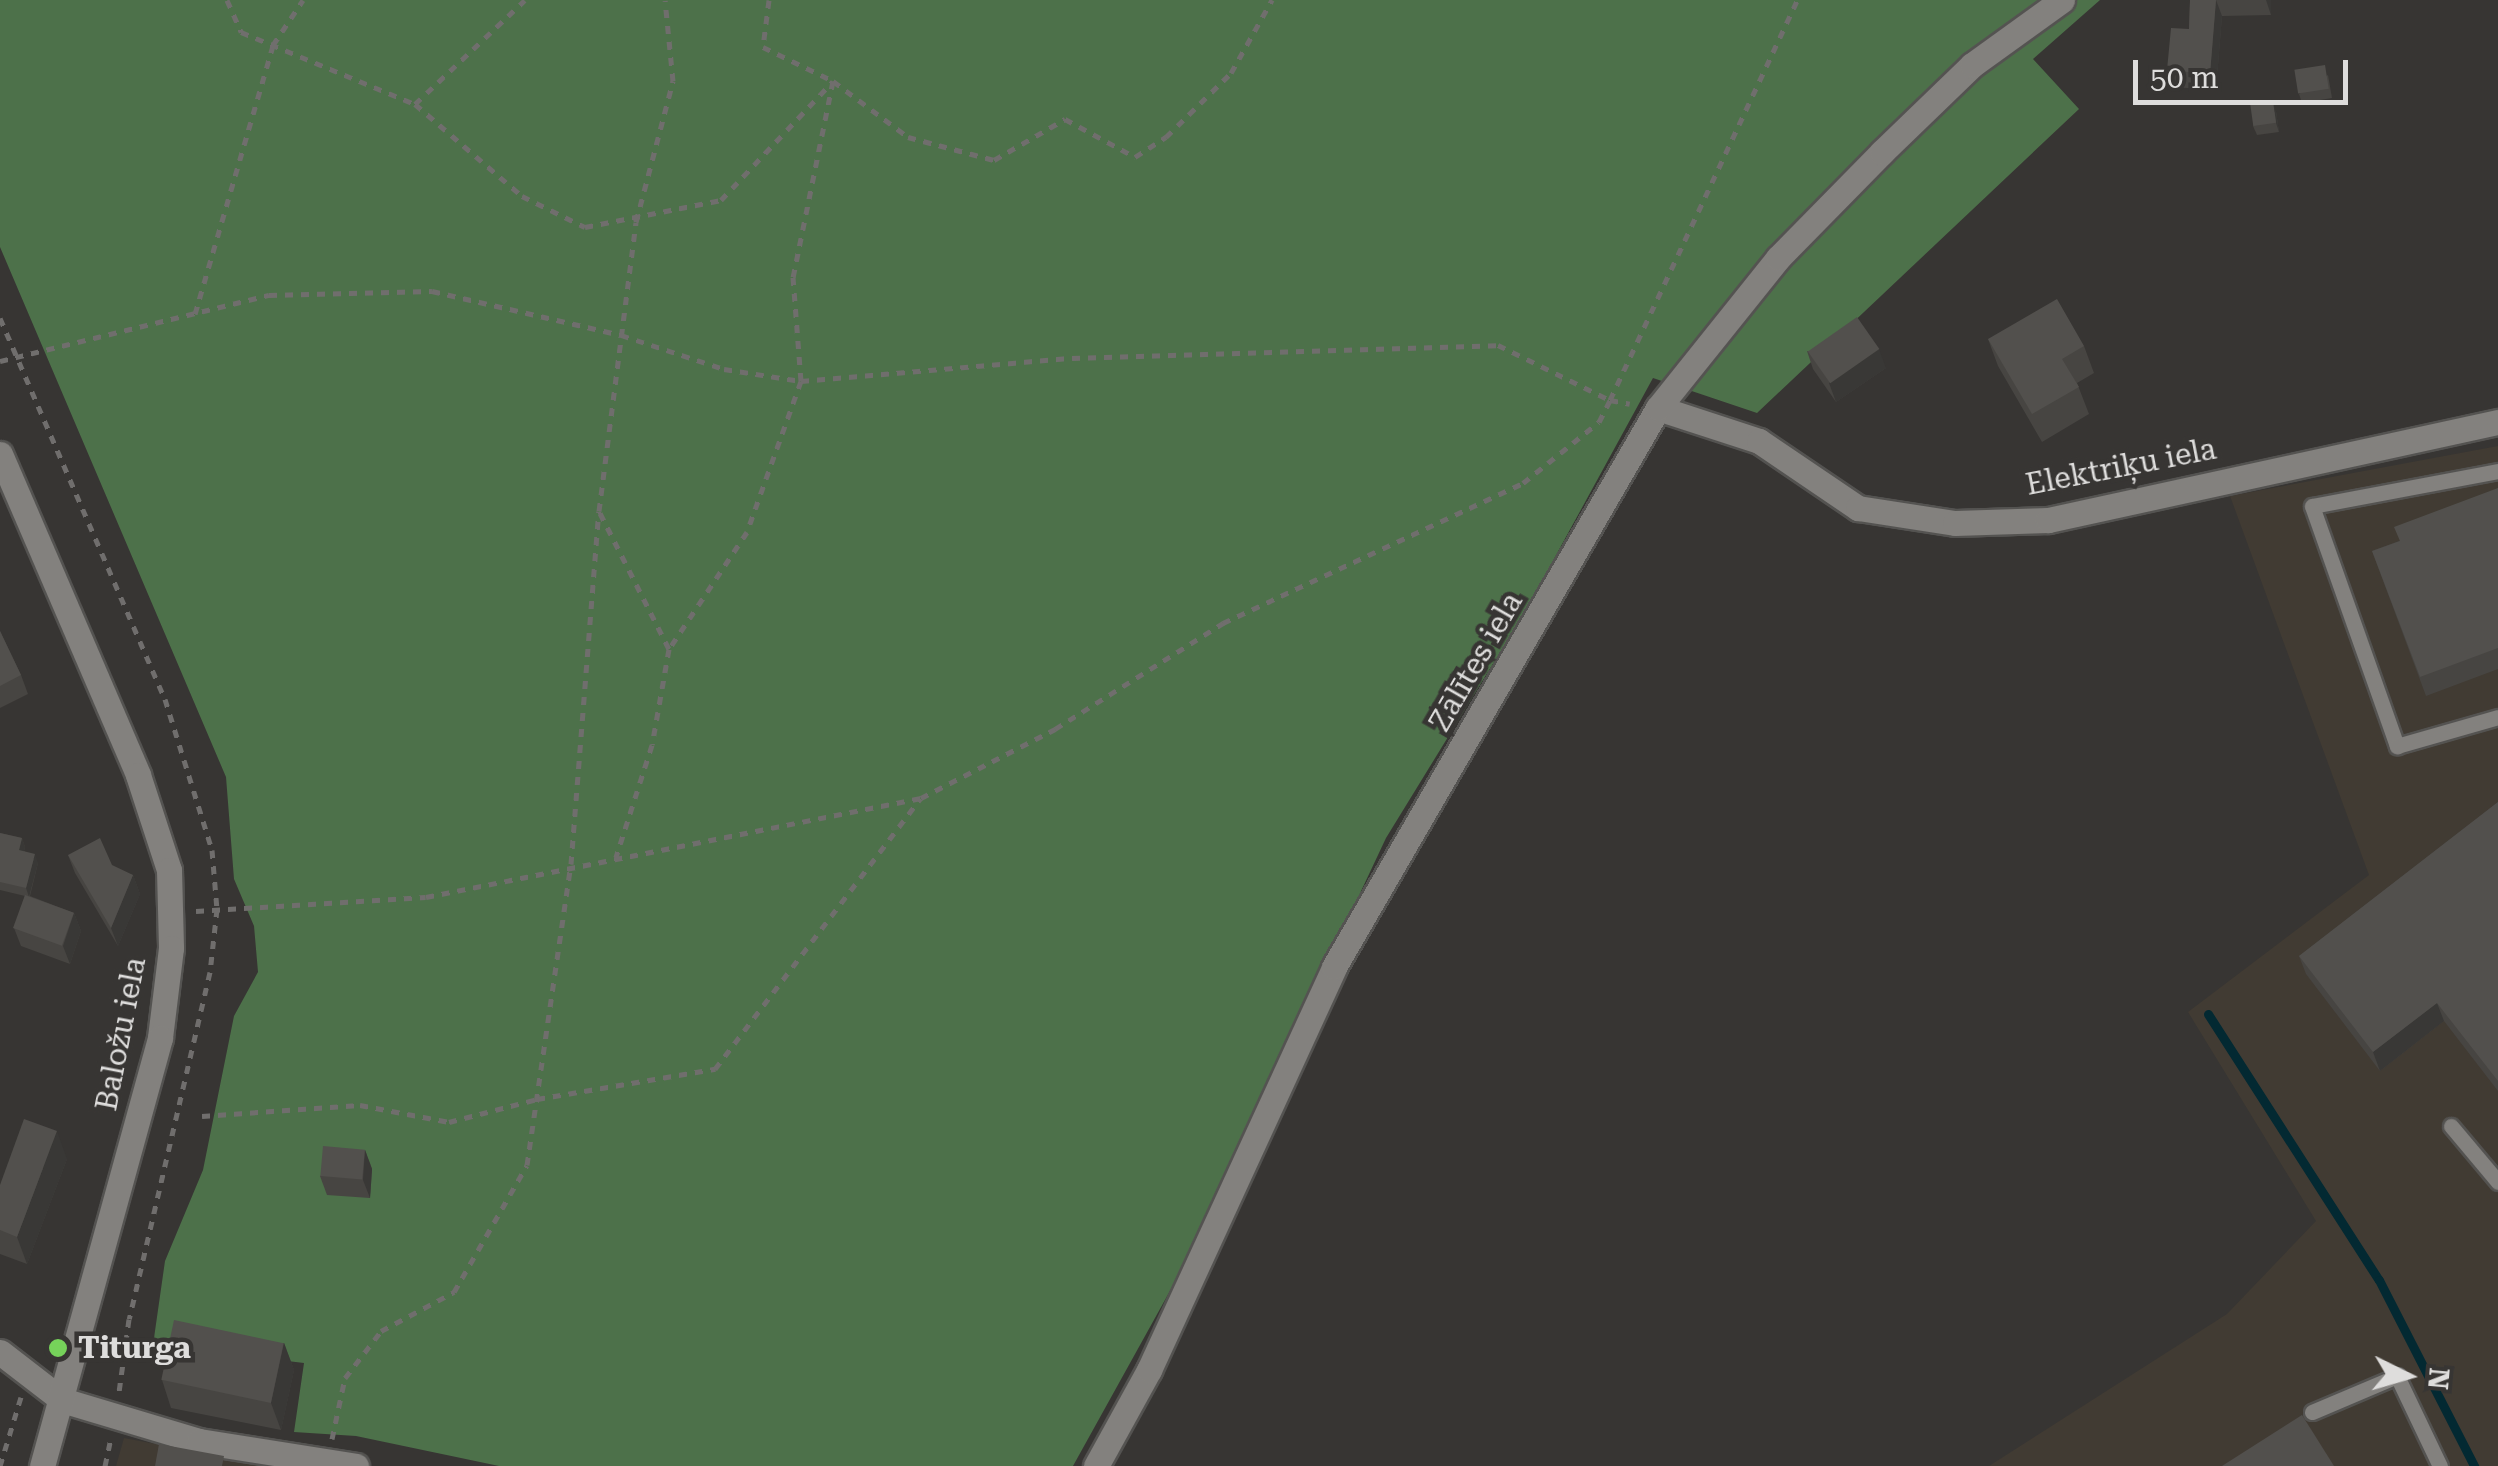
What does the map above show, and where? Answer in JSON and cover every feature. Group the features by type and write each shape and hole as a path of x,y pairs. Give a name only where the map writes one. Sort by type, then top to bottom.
{"street":[{"name":"Zālītes iela","path":"1096,1466 1149,1370 1334,967 1658,408 1778,258 1882,152 1972,65 2062,0"},
{"name":"Elektriķu iela","path":"1658,408 1759,442 1858,508 1955,523 2048,520 2498,422"},
{"name":"Baložu iela","path":"0,454 138,775 169,870 170,914 160,1038 42,1466"},
{"path":"0,1352 29,1379 62,1400 199,1441 356,1466"}],"lane":[{"path":"2498,471 2312,506 2397,746 2498,717"},
{"path":"2451,1126 2498,1182"},
{"path":"2312,1412 2396,1376 2440,1466"}],"path":[{"path":"226,0 241,32 415,104 522,196 585,227 636,222 722,200 833,82"},
{"path":"194,314 273,45 303,0"},
{"path":"415,104 524,0"},
{"path":"327,1463 345,1378 381,1331 454,1292 527,1164 570,864 598,511 636,222 673,81 665,0"},
{"path":"770,0 763,46 833,82 908,138 994,160 1065,119 1135,156 1166,137 1231,72 1272,0"},
{"path":"170,914 258,903 426,896 570,864 920,798 1054,728 1223,623 1523,482 1599,422 1797,0"},
{"path":"616,856 652,746 669,648 747,532 801,381 792,278 833,82"},
{"path":"0,361 134,324 269,295 432,290 621,335 724,369 801,381 1072,358 1498,345 1610,400 1658,408"},
{"path":"598,511 669,648"},
{"path":"202,1116 360,1105 449,1122 538,1099 715,1069 920,798"},
{"path":"0,1466 29,1379"}],"shaded area":[{"path":"2498,446 2498,1466 1989,1466 2227,1314 2316,1221 2188,1012 2369,875 2230,496"},
{"path":"124,1438 268,1465 274,1466 116,1466"}],"green space":[{"path":"0,0 2100,0 2033,59 2079,109 1757,413 1653,378 1526,610 1386,838 1191,1253 1073,1466 499,1466 356,1436 294,1432 304,1363 153,1345 165,1261 203,1170 234,1016 258,972 254,926 234,879 226,777 0,247"}],"building":[{"path":"2190,0 2216,0 2210,74 2167,70 2171,28 2189,29"},
{"path":"2325,65 2329,89 2298,94 2294,70"},
{"path":"2273,101 2276,123 2253,126 2250,104"},
{"path":"2057,299 2084,346 2062,359 2079,387 2032,414 1988,339"},
{"path":"1857,317 1879,349 1830,383 1808,351"},
{"path":"2498,488 2498,648 2420,677 2372,551 2400,541 2394,527"},
{"path":"0,631 21,675 0,686"},
{"path":"2498,802 2498,1081 2437,1003 2373,1052 2299,956"},
{"path":"0,833 22,838 19,850 35,854 26,888 0,882"},
{"path":"100,838 112,865 133,875 111,928 68,855"},
{"path":"25,895 74,913 62,946 13,928"},
{"path":"24,1119 57,1131 17,1237 0,1230 0,1185"},
{"path":"323,1146 365,1150 362,1180 320,1176"},
{"path":"174,1320 284,1343 271,1403 161,1380"},
{"path":"2302,1415 2334,1466 2222,1466"},
{"path":"159,1444 224,1456 222,1466 155,1466"}],"waterway":[{"path":"2208,1014 2379,1280 2474,1466"}],"place":[{"name":"Titurga","path":"58,1348"}]}
